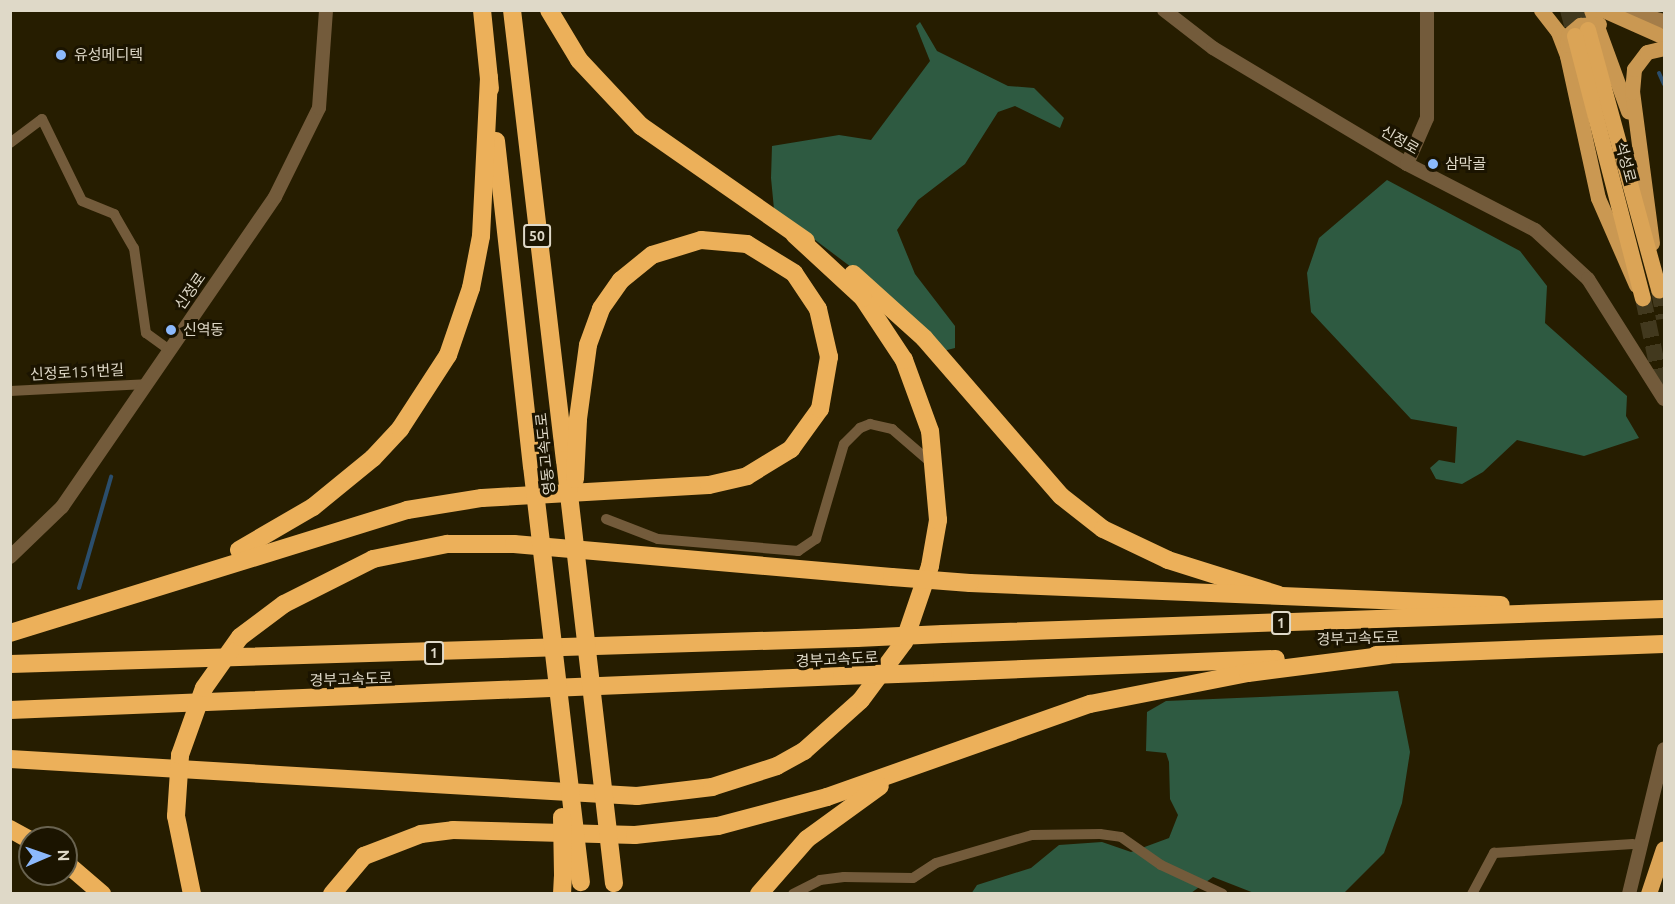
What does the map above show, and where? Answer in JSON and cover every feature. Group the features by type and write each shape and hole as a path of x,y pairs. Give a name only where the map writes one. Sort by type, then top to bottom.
{"highway":[{"name":"영동고속도로","path":"482,10 562,747 582,888"},
{"name":"영동고속도로","path":"512,10 565,460 571,541 615,888"},
{"path":"549,10 579,60 641,126 795,234 897,310 1034,469 1103,529 1168,560 1279,595"},
{"name":"석성로","path":"1591,25 1659,290"},
{"name":"석성로","path":"1591,25 1643,298"},
{"path":"155,587 277,532 313,507 373,458 428,389 448,355 471,288 481,236 489,77"},
{"path":"10,759 586,795 673,794 745,778 777,766 829,732 904,642 930,566 938,520 935,466 921,401 886,328 863,298 795,234"},
{"path":"10,633 407,510 482,498 710,485 747,476 792,449 820,408 829,357 818,309 794,273 747,244 701,240 652,255 621,280 601,309 588,345 578,419 571,541"},
{"path":"192,894 176,816 180,755 204,688 240,637 284,604 373,560 447,544 514,544 970,584 1279,595 1620,611"},
{"name":"경부고속도로","path":"10,664 857,638 1665,609"},
{"name":"경부고속도로","path":"10,710 1665,644"},
{"path":"332,894 364,856 421,834 462,830 635,835 718,826 827,797 924,762 1130,694 1388,655"},
{"path":"562,747 562,885"},
{"path":"759,894 781,865 835,814 924,762"},
{"path":"1649,894 1665,849"},
{"path":"78,873 102,894"}],"main road":[{"path":"1541,10 1558,32 1567,56 1598,198 1618,252 1643,298"},
{"path":"1558,32 1559,10"},
{"path":"1591,10 1591,25 1633,129"},
{"path":"1622,10 1665,21"},
{"path":"1567,56 1568,35 1580,25 1665,37"},
{"path":"1659,290 1633,129 1634,69 1647,52 1665,48"}],"street":[{"name":"신정로","path":"10,557 62,507 275,197 319,108 326,10"},
{"name":"신정로","path":"1164,10 1213,48 1407,164 1535,230 1588,279 1665,399"},
{"path":"1407,164 1427,118 1427,10"},
{"path":"10,143 42,119 60,147 63,168 82,201 114,214 134,248 146,333 169,350"},
{"name":"신정로151번길","path":"10,391 146,384"},
{"path":"606,519 658,539 798,550 816,539 838,457 860,428 870,424 892,429 935,466"},
{"path":"1629,894 1665,749"},
{"path":"793,894 819,880 844,877 913,878 936,863 1032,835 1100,834 1121,837 1161,865 1223,894"},
{"path":"1472,894 1494,853 1633,844"}],"green space":[{"path":"920,22 937,51 1008,86 1034,88 1064,118 1060,128 1015,106 998,112 965,164 918,200 897,230 915,274 955,326 955,348 943,351 867,279 774,209 771,178 772,146 839,135 871,140 930,61 916,26"},
{"path":"1387,180 1520,251 1547,286 1545,323 1627,396 1626,416 1639,438 1584,456 1517,440 1483,472 1462,484 1436,479 1430,468 1439,460 1455,463 1457,427 1411,419 1311,312 1307,273 1319,238"},
{"path":"1398,691 1410,752 1402,803 1384,853 1344,893 1254,893 1213,877 1191,893 971,894 977,885 1031,868 1059,845 1102,842 1131,852 1169,838 1178,815 1170,799 1169,762 1166,753 1146,751 1147,712 1166,701"}],"waterway":[{"path":"1659,73 1664,84"},
{"path":"79,588 111,477"}],"tunnel":[{"path":"1568,10 1575,36"},
{"path":"1583,10 1588,30"},
{"path":"1659,290 1664,319"},
{"path":"1643,298 1664,398"}],"place":[{"name":"유성메디텍","path":"61,55"},
{"name":"삼막골","path":"1433,164"},
{"name":"신역동","path":"171,330"}]}
